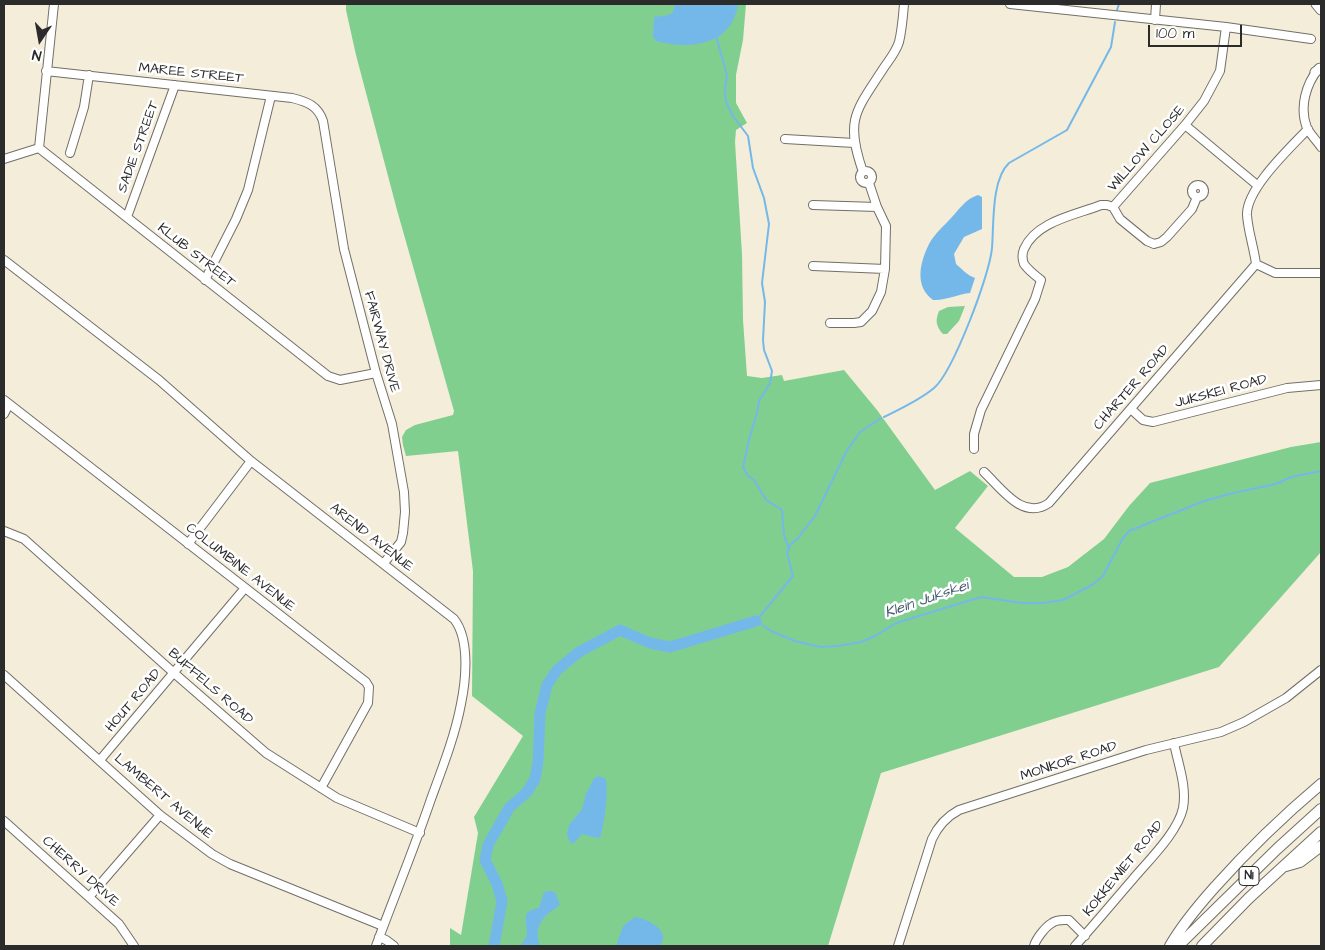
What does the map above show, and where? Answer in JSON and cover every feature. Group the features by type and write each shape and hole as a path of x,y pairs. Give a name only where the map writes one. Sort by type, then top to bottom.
{"highway":[{"path":"1170,946 1177,933 1235,865 1263,836 1321,784"},
{"name":"N1","path":"1178,946 1228,896 1321,809"},
{"name":"N1","path":"1202,946 1249,898 1321,832"},
{"path":"1284,866 1300,862 1321,846"}],"main road":[{"path":"1316,4 1321,10"}],"street":[{"path":"4,159 39,148 54,4"},
{"path":"830,323 861,322 877,302 881,292 885,269 886,226 869,183 872,179 872,174 868,171 863,172 854,143 855,120 858,109 899,43 904,4"},
{"path":"1010,4 1311,39"},
{"path":"1155,20 1156,4"},
{"name":"WILLOW CLOSE","path":"974,449 974,434 981,410 1035,300 1041,280 1024,263 1022,258 1025,248 1034,235 1052,223 1101,205 1113,207 1204,101 1218,77 1222,65 1226,28"},
{"path":"1321,64 1305,96 1304,110 1308,129 1321,147"},
{"name":"MAREE STREET","path":"46,71 292,98 307,102 317,109 323,121"},
{"path":"70,154 84,107 89,75"},
{"name":"SADIE STREET","path":"127,217 175,85"},
{"path":"205,280 246,196 271,96"},
{"name":"FAIRWAY DRIVE","path":"323,121 344,249 376,372 392,424 405,499 404,524 400,542 384,563"},
{"path":"1185,125 1258,185"},
{"path":"1308,129 1258,185 1249,202 1247,215 1256,264 1275,273 1321,273"},
{"path":"784,139 854,143"},
{"name":"KLUB STREET","path":"39,148 205,280 334,379 347,379 376,372"},
{"path":"1113,207 1120,219 1146,241 1154,244 1161,242 1167,237 1192,209 1197,196"},
{"path":"813,204 877,207"},
{"name":"AREND AVENUE","path":"4,260 159,380 252,461 454,619 460,628 464,644 464,674 460,706 441,772 420,833 376,946"},
{"name":"CHARTER ROAD","path":"984,472 1019,505 1038,509 1049,503 1256,264"},
{"path":"813,266 885,269"},
{"name":"JUKSKEI ROAD","path":"1131,409 1144,420 1153,422 1287,388 1321,385"},
{"path":"4,414 6,402"},
{"name":"COLUMBINE AVENUE","path":"6,402 361,678 369,687 368,703 321,788"},
{"path":"188,544 252,461"},
{"name":"BUFFELS ROAD","path":"4,531 24,539 266,753 321,788 351,804 420,833"},
{"name":"HOUT ROAD","path":"100,760 244,588"},
{"name":"MONKOR ROAD","path":"898,946 932,839 939,826 950,815 1000,796 1146,750 1221,732 1244,722 1286,698 1321,670"},
{"name":"LAMBERT AVENUE","path":"4,675 160,814 221,860 383,926"},
{"name":"KOKKEWIET ROAD","path":"1075,946 1162,844 1179,819 1183,806 1184,790 1174,743"},
{"path":"89,897 160,814"},
{"name":"CHERRY DRIVE","path":"4,821 120,924 134,946"},
{"path":"1034,946 1052,922 1058,920 1069,920 1085,936"},
{"path":"379,937 394,946"}],"green space":[{"path":"346,4 746,4 743,40 736,75 736,103 747,123 736,130 735,142 747,376 762,378 782,375 784,381 844,370 877,410 935,490 970,471 988,486 955,528 1014,577 1042,577 1068,567 1104,539 1129,506 1150,483 1291,447 1321,442 1321,552 1219,667 881,773 828,946 450,946 450,928 461,935 478,833 474,817 523,736 472,696 473,571 458,451 406,456 403,445 402,437 406,430 415,425 453,415 454,411 397,210 356,55"},
{"path":"965,306 959,321 947,334 943,334 937,323 939,311 948,307"}],"water":[{"path":"675,4 738,4 734,18 727,29 718,37 708,42 682,45 656,41 653,37 654,17 669,15 673,12"},
{"path":"978,195 982,197 982,229 964,237 954,254 956,264 967,274 975,278 970,293 933,300 923,288 920,274 923,258 929,244 961,207"},
{"path":"599,776 606,779 607,786 606,809 600,838 582,834 571,844 567,835 569,825 582,809 586,794 594,778"},
{"path":"544,892 555,892 560,905 541,922 538,933 540,946 520,946 527,934 527,913 539,908"},
{"path":"635,917 648,921 661,931 663,939 659,946 616,946 623,926"}],"waterway":[{"path":"1117,10 1119,4"},
{"path":"884,417 910,404 934,388 951,363 978,300 990,261 994,203 1003,171 1009,163 1067,130 1111,47 1115,22"},
{"path":"716,36 727,75 726,102 733,116 748,136 753,168 764,198 769,224 762,283 765,302 763,340 764,350 772,371 770,383 759,401 743,467 748,476 754,480 766,500 782,510 784,535 789,549"},
{"name":"Klein Jukskei","path":"881,418 860,432 846,452 815,516 790,545 787,553 793,576 756,621 773,632 795,641 820,647 838,646 861,642 896,623 981,597 1022,603 1043,603 1063,600 1092,585 1103,576 1123,538 1129,531 1204,501 1276,484 1291,477 1321,471"},
{"name":"Klein Jukskei","path":"494,946 502,901 497,884 485,860 488,845 509,808 527,792 535,779 538,763 540,713 547,685 557,670 579,652 620,630 650,643 670,647 756,621"}]}
